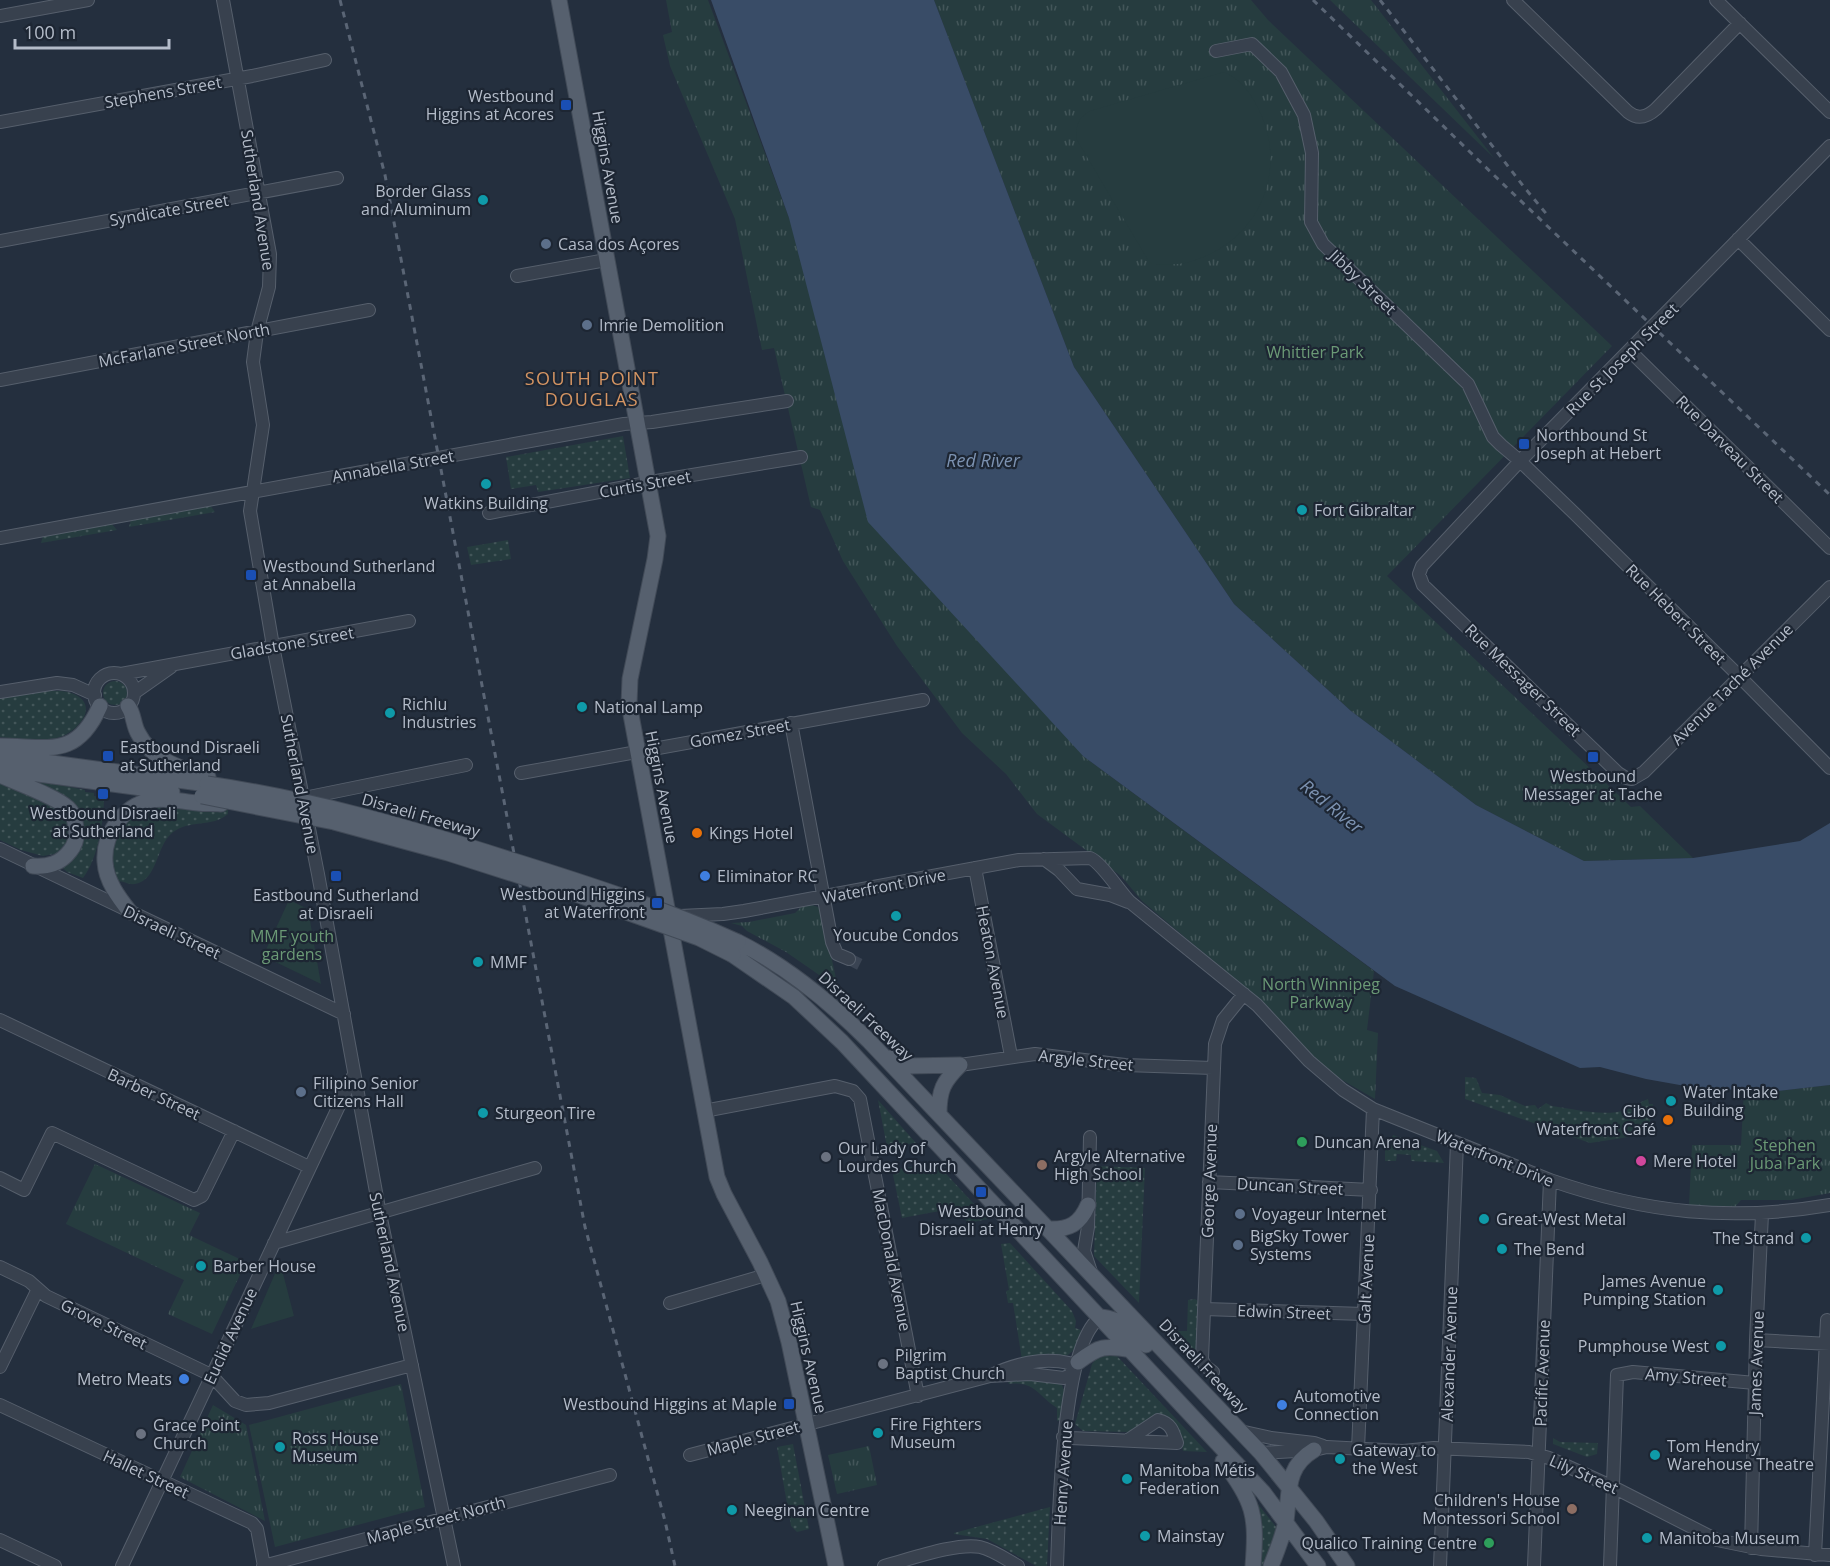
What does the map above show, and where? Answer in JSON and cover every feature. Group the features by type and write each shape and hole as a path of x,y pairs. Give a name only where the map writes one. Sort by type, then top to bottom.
{"main road":[{"name":"Higgins Avenue","path":"558,0 638,423 658,543 628,687 629,704 717,1177 778,1302 789,1342 836,1566"},
{"path":"0,746 44,749 63,745 85,732 97,700"},
{"path":"131,700 139,735 150,749 179,768 205,790"},
{"name":"Disraeli Freeway","path":"0,756 250,798 448,853 775,963 813,990 884,1055 1091,1272 1261,1453 1316,1521 1347,1566"},
{"name":"Disraeli Freeway","path":"0,769 205,790"},
{"path":"0,775 60,802 69,809 75,819 76,835 70,851 56,863 47,867 33,866"},
{"path":"130,912 114,891 105,863 106,845 110,833 117,822 140,804 205,790"},
{"name":"Disraeli Freeway","path":"736,949 819,1019 1101,1317 1263,1492 1318,1566"},
{"path":"884,1055 908,1066 960,1065"},
{"path":"939,1114 943,1084 960,1065"},
{"path":"1048,1229 1065,1229 1074,1225 1088,1205"},
{"path":"1101,1317 1116,1319 1125,1324 1156,1356 1189,1376"},
{"path":"1076,1367 1091,1353 1107,1346 1131,1350"},
{"path":"1179,1400 1243,1489 1250,1504 1256,1532 1253,1566"},
{"path":"1215,1439 1239,1449 1261,1453"},
{"path":"1272,1566 1286,1521 1292,1474 1299,1461 1320,1449"}],"street":[{"path":"0,16 88,0"},
{"name":"Sutherland Avenue","path":"223,0 270,254 269,287 257,332 253,362 263,425 250,511 273,646 304,798 380,1214 454,1566"},
{"path":"1513,0 1628,112 1637,117 1647,116 1656,109 1740,23"},
{"path":"1716,0 1830,112"},
{"name":"Jibby Street","path":"1216,51 1252,45 1281,72 1304,115 1312,153 1311,222 1323,244 1468,384 1493,437 1521,461"},
{"name":"Stephens Street","path":"0,122 326,60"},
{"name":"Rue St Joseph Street","path":"1419,574 1422,566 1521,461 1830,146"},
{"name":"Syndicate Street","path":"0,241 337,178"},
{"path":"1738,239 1830,330"},
{"path":"517,276 606,260"},
{"name":"McFarlane Street North","path":"0,380 369,310"},
{"name":"Rue Darveau Street","path":"1630,351 1830,548"},
{"name":"Annabella Street","path":"0,538 638,423 652,423 787,401"},
{"name":"Curtis Street","path":"489,513 801,457"},
{"name":"Rue Hebert Street","path":"1521,461 1830,768"},
{"name":"Rue Messager Street","path":"1419,574 1423,585 1618,773 1632,779"},
{"name":"Avenue Taché Avenue","path":"1632,779 1644,772 1830,587"},
{"name":"Gladstone Street","path":"97,700 96,686 100,678 108,674 122,674 174,665 409,621"},
{"name":"Gladstone Street","path":"131,700 174,665"},
{"path":"0,692 57,683 73,686 112,712 121,711 131,700 132,684 122,674"},
{"name":"Gomez Street","path":"521,773 923,700"},
{"path":"791,723 832,942 837,954 849,959"},
{"path":"304,798 466,765"},
{"name":"Disraeli Street","path":"0,849 344,1014"},
{"path":"1071,882 1069,876 1071,866 1075,861 1083,858"},
{"name":"Waterfront Drive","path":"1044,859 1059,870 1077,889 1110,895 1130,902"},
{"name":"Waterfront Drive","path":"670,924 1019,860 1093,859 1130,902 1271,1018 1301,1053 1324,1075 1373,1109 1550,1180 1625,1202 1660,1209 1762,1214 1830,1205"},
{"path":"1088,892 1096,889 1101,882 1103,874 1101,866"},
{"name":"Heaton Avenue","path":"975,868 1011,1056"},
{"name":"George Avenue","path":"1213,1372 1205,1366 1202,1359 1215,1044 1220,1027 1229,1011 1244,994"},
{"name":"Barber Street","path":"0,1020 309,1167"},
{"name":"Argyle Street","path":"960,1065 1035,1054 1125,1065 1214,1068"},
{"name":"Euclid Avenue","path":"122,1566 354,1074"},
{"name":"MacDonald Avenue","path":"704,1111 836,1086 853,1091 860,1099 864,1108 918,1396"},
{"name":"Galt Avenue","path":"1358,1449 1373,1109"},
{"path":"0,1178 24,1190 52,1133 194,1200 202,1196 234,1131"},
{"path":"1090,1137 1088,1227 1084,1251 1091,1272"},
{"name":"Alexander Avenue","path":"1440,1566 1457,1143"},
{"path":"274,1243 535,1168"},
{"name":"Pacific Avenue","path":"1534,1566 1550,1180"},
{"name":"Duncan Street","path":"1209,1182 1371,1190"},
{"name":"James Avenue","path":"1751,1548 1756,1340 1762,1214"},
{"name":"Grove Street","path":"0,1267 29,1281 46,1296 211,1375"},
{"path":"670,1303 766,1275"},
{"path":"0,1367 38,1289"},
{"name":"Edwin Street","path":"1204,1310 1364,1314"},
{"name":"Henry Avenue","path":"1057,1566 1063,1437 1076,1367 1087,1332 1101,1317"},
{"path":"1815,1555 1828,1344 1827,1320"},
{"path":"1756,1340 1828,1344"},
{"path":"211,1375 235,1401 246,1405 256,1405 412,1365"},
{"name":"Maple Street","path":"690,1455 990,1376 1030,1374 1064,1378 1076,1367"},
{"name":"Amy Street","path":"1613,1487 1617,1375 1633,1372 1755,1383"},
{"name":"Hallet Street","path":"0,1405 252,1524 257,1529 263,1566"},
{"name":"Lily Street","path":"1240,1431 1314,1443 1320,1449"},
{"path":"1063,1437 1128,1440"},
{"name":"Lily Street","path":"1261,1453 1320,1449 1403,1451 1445,1448 1529,1452 1539,1454 1613,1487 1718,1540 1751,1548 1830,1555"},
{"name":"Maple Street North","path":"263,1566 610,1475"},
{"path":"1610,1566 1613,1487"},
{"path":"0,1540 55,1566"},
{"path":"884,1566 949,1549 972,1546 990,1550 1018,1566"}],"green space":[{"name":"North Winnipeg Parkway","path":"666,0 708,0 789,218 1083,756 1374,971 1367,1030 1378,1033 1375,1099 1330,1073 1270,1009 1142,901 1121,876 1037,814 1006,774 962,733 897,646 843,561 820,510 811,507 774,348 762,350 735,219 670,66 663,35 672,32"},
{"name":"Whittier Park","path":"934,0 1251,0 1268,20 1612,346 1387,576 1631,807 1640,806 1693,858 1584,861 1476,805 1351,711 1234,604 1074,367"},
{"path":"1330,0 1371,0 1494,158"},
{"path":"1224,72 1240,82 1252,97 1267,133 1270,157 1268,181 1260,204 1248,224 1231,241 1210,254 1185,263 1152,264 1077,140 1078,123 1090,111"},
{"path":"623,436 630,478 538,492 536,485 511,489 506,457"},
{"path":"210,505 215,512 129,527 131,520"},
{"path":"111,523 117,530 41,543 43,536"},
{"path":"508,540 511,559 471,565 467,547"},
{"path":"115,681 120,682 126,688 126,698 120,704 115,705 110,704 104,698 103,693 104,688 110,682"},
{"path":"46,691 68,692 82,699 86,711 79,724 67,734 53,739 30,740 0,737 0,698"},
{"path":"36,780 85,790 85,792 94,793 94,796 104,797 99,839 93,861 83,878 67,872 62,867 83,837 84,826 81,815 69,798"},
{"path":"0,781 57,804 69,819 69,841 59,853 43,856 21,850 0,840"},
{"path":"153,805 228,810 228,814 215,821 186,826 172,833 163,846 153,870 143,881 133,884 118,881 113,867 112,853 115,837 130,816"},
{"name":"MMF youth gardens","path":"289,900 308,909 321,984 263,956"},
{"path":"812,905 818,907 822,913 838,988 786,952 742,926 731,923 795,913 801,907"},
{"path":"1465,1077 1476,1078 1482,1093 1500,1095 1525,1106 1535,1105 1538,1109 1546,1103 1589,1112 1608,1113 1626,1110 1648,1099 1649,1104 1653,1104 1648,1134 1590,1143 1465,1099"},
{"name":"Stephen Juba Park","path":"1830,1085 1830,1193 1791,1200 1741,1200 1735,1207 1689,1205 1692,1145 1741,1145 1744,1089 1769,1092"},
{"path":"878,1100 916,1143 887,1147"},
{"path":"1393,1135 1437,1151 1444,1163 1411,1161 1411,1155 1397,1154 1396,1161 1385,1161 1385,1150"},
{"path":"936,1163 988,1219 968,1223 956,1208 902,1218 892,1170"},
{"path":"95,1164 200,1213 189,1235 246,1262 212,1334 168,1314 184,1280 66,1224"},
{"path":"1097,1166 1145,1168 1139,1303 1094,1256"},
{"path":"1010,1243 1072,1311 1076,1321 1075,1328 1081,1330 1075,1347 1070,1353 1058,1358 1022,1360 1013,1303 1008,1303 1006,1291 1009,1290 1001,1244"},
{"path":"280,1262 294,1316 251,1329"},
{"path":"1188,1300 1198,1301 1196,1356 1214,1374 1214,1384 1165,1331 1187,1331"},
{"path":"1112,1353 1207,1452 1183,1451 1177,1430 1163,1415 1129,1432 1083,1431 1075,1424 1092,1364 1100,1354"},
{"path":"1012,1379 1061,1383 1065,1392 1060,1420 1057,1421 1057,1408 1036,1390 1025,1385 1009,1384 1008,1382"},
{"path":"401,1384 425,1507 275,1547 249,1425"},
{"path":"213,1405 246,1425 265,1521 180,1477"},
{"path":"1553,1438 1560,1442 1598,1443 1597,1454 1587,1457 1553,1444"},
{"path":"793,1444 809,1529 797,1532 791,1526 777,1447"},
{"path":"869,1446 877,1485 837,1494 828,1455"},
{"path":"1257,1503 1277,1528 1266,1566 1261,1566 1262,1543"},
{"path":"1050,1507 1047,1566 1036,1566 987,1539 954,1534 954,1533"}],"water":[{"name":"Red River","path":"711,0 934,0 1074,367 1234,604 1351,711 1476,805 1584,861 1693,858 1800,841 1830,823 1830,1085 1769,1092 1691,1087 1646,1079 1600,1067 1580,1068 1395,986 1083,756 868,522 789,218"}],"tunnel":[{"path":"849,959 863,966"}],"railway":[{"path":"340,0 385,175 585,1227 665,1521 675,1566"},
{"path":"1313,0 1830,495"},
{"path":"1380,0 1549,217"}],"place":[{"name":"Westbound Higgins at Acores","path":"566,105"},
{"name":"Border Glass and Aluminum","path":"483,200"},
{"name":"Casa dos Açores","path":"546,244"},
{"name":"Imrie Demolition","path":"587,325"},
{"name":"Northbound St Joseph at Hebert","path":"1524,444"},
{"name":"Watkins Building","path":"486,484"},
{"name":"Fort Gibraltar","path":"1302,510"},
{"name":"Westbound Sutherland at Annabella","path":"251,575"},
{"name":"National Lamp","path":"582,707"},
{"name":"Richlu Industries","path":"390,713"},
{"name":"Eastbound Disraeli at Sutherland","path":"108,756"},
{"name":"Westbound Messager at Tache","path":"1593,757"},
{"name":"Westbound Disraeli at Sutherland","path":"103,794"},
{"name":"Kings Hotel","path":"697,833"},
{"name":"Eastbound Sutherland at Disraeli","path":"336,876"},
{"name":"Eliminator RC","path":"705,876"},
{"name":"Westbound Higgins at Waterfront","path":"657,903"},
{"name":"Youcube Condos","path":"896,916"},
{"name":"MMF","path":"478,962"},
{"name":"Filipino Senior Citizens Hall","path":"301,1092"},
{"name":"Water Intake Building","path":"1671,1101"},
{"name":"Sturgeon Tire","path":"483,1113"},
{"name":"Cibo Waterfront Café","path":"1668,1120"},
{"name":"Duncan Arena","path":"1302,1142"},
{"name":"Our Lady of Lourdes Church","path":"826,1157"},
{"name":"Mere Hotel","path":"1641,1161"},
{"name":"Argyle Alternative High School","path":"1042,1165"},
{"name":"Westbound Disraeli at Henry","path":"981,1192"},
{"name":"Voyageur Internet","path":"1240,1214"},
{"name":"Great-West Metal","path":"1484,1219"},
{"name":"The Strand","path":"1806,1238"},
{"name":"BigSky Tower Systems","path":"1238,1245"},
{"name":"The Bend","path":"1502,1249"},
{"name":"Barber House","path":"201,1266"},
{"name":"James Avenue Pumping Station","path":"1718,1290"},
{"name":"Pumphouse West","path":"1721,1346"},
{"name":"Pilgrim Baptist Church","path":"883,1364"},
{"name":"Metro Meats","path":"184,1379"},
{"name":"Westbound Higgins at Maple","path":"789,1404"},
{"name":"Automotive Connection","path":"1282,1405"},
{"name":"Fire Fighters Museum","path":"878,1433"},
{"name":"Grace Point Church","path":"141,1434"},
{"name":"Ross House Museum","path":"280,1447"},
{"name":"Tom Hendry Warehouse Theatre","path":"1655,1455"},
{"name":"Gateway to the West","path":"1340,1459"},
{"name":"Manitoba Métis Federation","path":"1127,1479"},
{"name":"Children's House Montessori School","path":"1572,1509"},
{"name":"Neeginan Centre","path":"732,1510"},
{"name":"Mainstay","path":"1145,1536"},
{"name":"Manitoba Museum","path":"1647,1538"},
{"name":"Qualico Training Centre","path":"1489,1543"}],"district":[{"name":"SOUTH POINT DOUGLAS","path":"592,388"}]}
